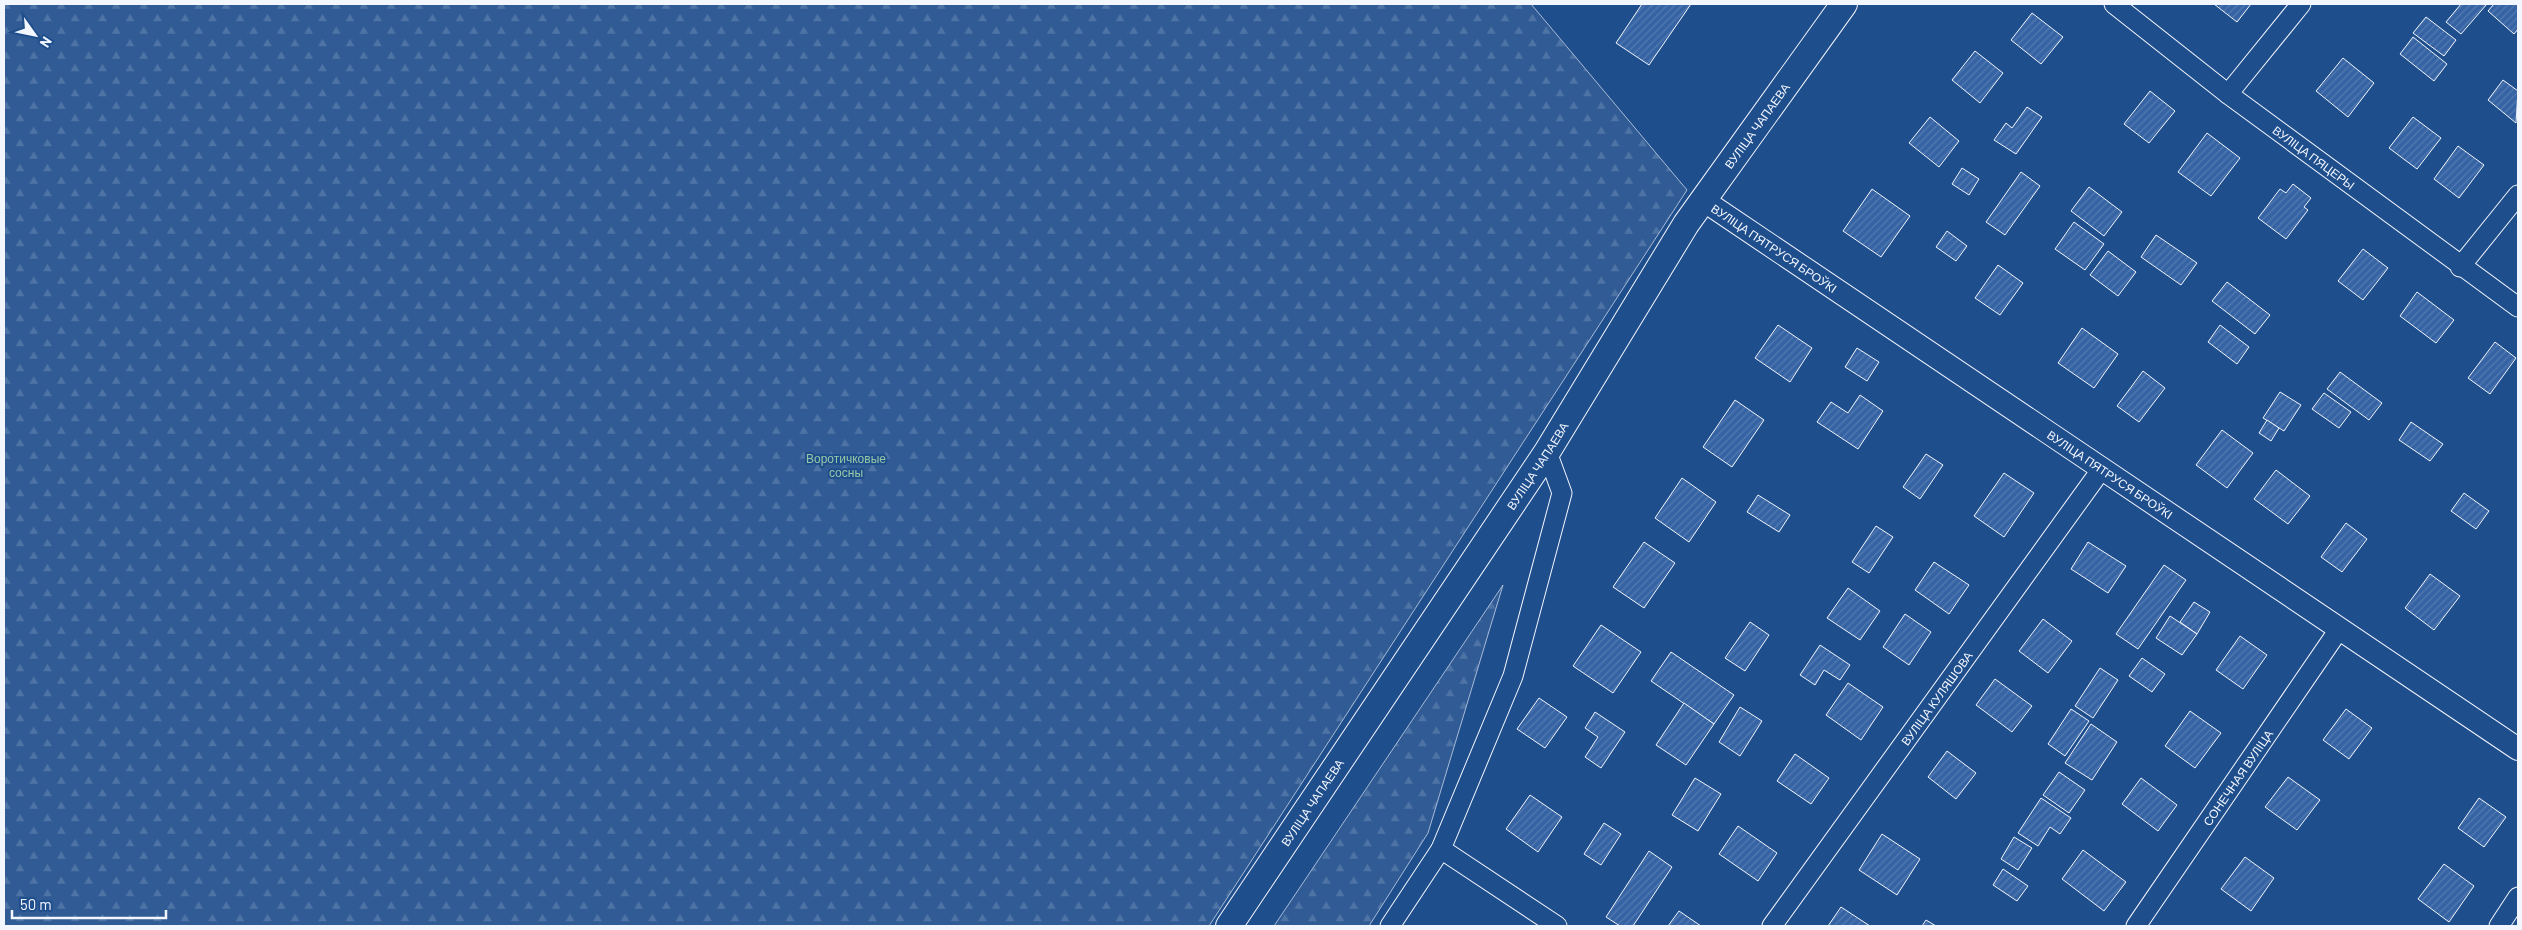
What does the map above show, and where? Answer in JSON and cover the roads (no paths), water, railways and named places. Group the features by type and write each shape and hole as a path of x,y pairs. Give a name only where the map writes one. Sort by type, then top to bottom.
{"main road":[{"name":"ВУЛІЦА ЧАПАЕВА","path":"1229,926 1547,452 1703,200 1844,4"}],"street":[{"name":"ВУЛІЦА ПЯЦЕРЫ","path":"2114,4 2228,94 2518,308"},
{"path":"2228,94 2301,4"},
{"path":"2460,266 2518,195"},
{"name":"ВУЛІЦА ПЯТРУСЯ БРОЎКІ","path":"1703,200 2101,470 2340,628 2518,749"},
{"path":"1390,926 1441,849 1512,676 1562,492 1547,452"},
{"name":"ВУЛІЦА КУЛЯШОВА","path":"1772,926 2101,470"},
{"name":"СОНЕЧНАЯ ВУЛІЦА","path":"2136,926 2340,628"},
{"path":"1441,849 1557,926"},
{"path":"2498,926 2518,898"}],"park label":[{"name":"Воротичковые сосны","path":"846,465"}]}
